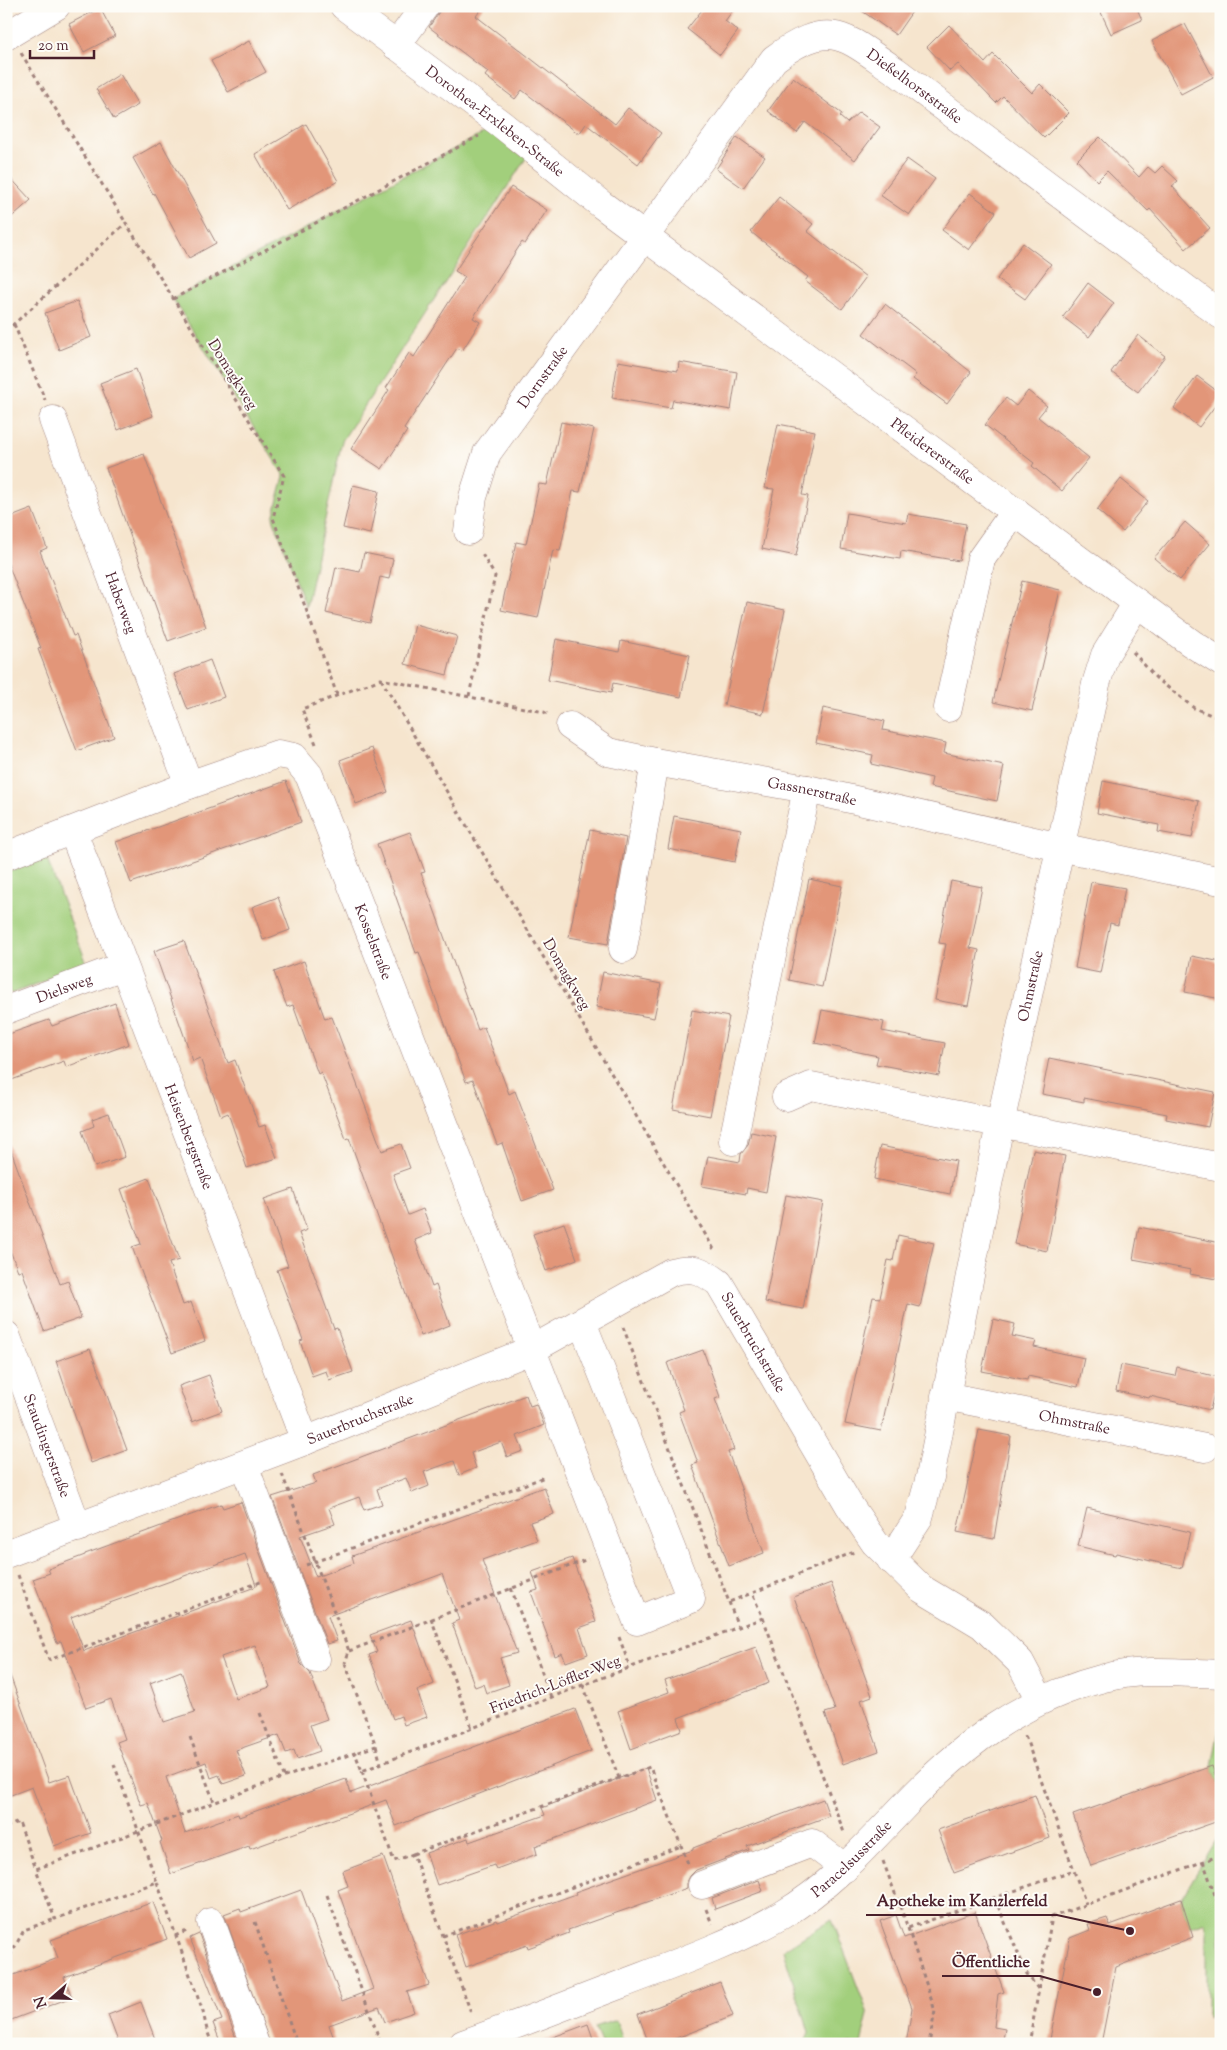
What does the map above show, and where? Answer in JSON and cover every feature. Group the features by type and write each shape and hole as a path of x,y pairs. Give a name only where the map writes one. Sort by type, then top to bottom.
{"street":[{"path":"7,32 56,6"},
{"name":"Dorothea-Erxleben-Straße","path":"344,6 501,124 602,205 647,236"},
{"path":"396,46 425,6"},
{"name":"Dießelhorststraße","path":"647,236 774,59 792,46 809,38 830,34 846,38 897,72 1221,315"},
{"name":"Pfleidererstraße","path":"647,236 1137,603 1191,643 1221,662"},
{"name":"Dornstraße","path":"468,531 473,497 486,453 647,236"},
{"name":"Haberweg","path":"53,420 189,785"},
{"path":"948,708 981,559 1014,511"},
{"name":"Ohmstraße","path":"883,1552 919,1517 930,1477 1000,1124 1096,684 1105,655 1137,603"},
{"name":"Gassnerstraße","path":"570,726 608,752 807,789 1060,847"},
{"path":"6,856 73,832 189,785 278,754 294,757 303,764"},
{"path":"622,949 655,762"},
{"name":"Kosselstraße","path":"303,764 313,784 637,1621 691,1599 582,1322"},
{"path":"733,1141 807,789"},
{"name":"Heisenbergstraße","path":"73,832 305,1442"},
{"path":"1060,847 1221,881"},
{"name":"Dielsweg","path":"6,1010 123,966"},
{"path":"786,1097 811,1086 1000,1124 1042,1130 1221,1167"},
{"name":"Sauerbruchstraße","path":"8,1554 305,1442 531,1350 672,1272 687,1268 704,1272 719,1283 850,1505 883,1552 922,1589 982,1625 1020,1662 1040,1700"},
{"name":"Staudingerstraße","path":"6,1335 78,1528"},
{"name":"Ohmstraße","path":"945,1396 1205,1448"},
{"path":"244,1465 316,1659"},
{"name":"Paracelsusstraße","path":"472,2041 720,1947 783,1914 850,1863 918,1792 977,1738 1016,1712 1040,1700 1105,1677 1150,1672 1221,1674"},
{"path":"699,1886 812,1843 850,1863"},
{"path":"211,1922 256,2044"}],"path":[{"name":"Domagkweg","path":"7,32 284,476 272,518 337,695"},
{"path":"173,299 501,124"},
{"path":"6,331 126,223"},
{"path":"14,324 53,420"},
{"path":"468,531 495,576 469,696"},
{"path":"1117,633 1156,678 1194,708 1221,719"},
{"name":"Domagkweg","path":"381,679 723,1264 719,1283"},
{"path":"303,764 318,750 302,709 381,679 544,712 570,726"},
{"path":"614,1305 738,1627"},
{"path":"274,1453 349,1651 345,1663 381,1764"},
{"path":"8,1554 49,1660 545,1477"},
{"path":"729,1602 883,1552"},
{"path":"349,1651 590,1558"},
{"path":"511,1588 552,1697"},
{"path":"752,1593 850,1863"},
{"path":"431,1618 472,1728"},
{"name":"Friedrich-Löffler-Weg","path":"362,1771 762,1618"},
{"path":"616,1631 630,1667"},
{"path":"583,1685 619,1778"},
{"path":"1016,1712 1086,1904"},
{"path":"260,1713 284,1776"},
{"path":"190,1737 214,1802"},
{"path":"36,1869 284,1776 376,1746"},
{"path":"355,1753 394,1860 650,1766 681,1846 699,1886 720,1947"},
{"path":"114,1764 203,2012 212,2044"},
{"path":"6,1828 19,1822 55,1919"},
{"path":"874,1838 908,1928 935,2011 929,2044"},
{"path":"443,1936 681,1846"},
{"path":"414,1854 443,1936 472,2041"},
{"path":"1029,2044 1052,1917 1221,1855"},
{"path":"1203,1861 1221,1912"},
{"path":"908,1928 1074,1870"},
{"path":"6,1963 24,1930 157,1882"},
{"path":"327,1895 381,2044"},
{"path":"995,1899 1027,1974 1039,1990"},
{"path":"255,1922 297,2044"}],"green space":[{"path":"501,124 532,149 342,441 306,607 273,518 284,476 173,299"},
{"path":"46,857 87,964 11,994 6,983 6,873"},
{"path":"1221,1720 1221,1791 1212,1766"},
{"path":"1221,1832 1221,2008 1207,2018 1207,1931 1205,1922 1190,1928 1181,1899"},
{"path":"832,1919 868,2014 861,2044 804,2044 809,2032 783,1950"},
{"path":"616,2020 624,2044 601,2044 595,2027"}],"building":[{"path":"443,6 484,6 476,16 615,124 628,108 661,133 638,164 586,124 579,134 522,90 515,99 485,76 488,72 429,27"},
{"path":"705,6 736,6 725,21 738,31 720,55 687,29"},
{"path":"855,6 916,6 896,35"},
{"path":"1098,6 1136,6 1142,20 1111,34"},
{"path":"100,8 115,36 84,52 69,24"},
{"path":"1185,24 1213,77 1181,94 1152,41"},
{"path":"949,25 985,63 993,54 1032,93 1040,84 1069,113 1044,138 1003,96 996,103 958,64 950,71 927,47"},
{"path":"249,41 266,72 228,92 211,61"},
{"path":"120,74 138,105 114,119 96,89"},
{"path":"793,77 842,114 840,117 847,123 859,112 880,127 855,160 805,122 797,133 768,111"},
{"path":"306,124 338,181 287,210 255,154"},
{"path":"737,137 765,157 743,188 716,169"},
{"path":"1100,137 1139,177 1148,167 1155,173 1162,166 1178,181 1172,186 1210,228 1186,249 1150,209 1148,211 1107,171 1097,181 1077,160"},
{"path":"161,142 216,243 189,258 133,158"},
{"path":"907,159 935,179 909,215 880,195"},
{"path":"6,173 31,200 6,222"},
{"path":"511,187 547,210 525,244 522,242 473,318 480,322 462,351 457,348 404,429 407,431 382,469 351,449 389,390 386,388 409,353 414,357 465,277 455,271"},
{"path":"970,193 996,212 969,250 942,230"},
{"path":"779,197 813,224 807,231 866,277 842,309 805,281 808,277 751,232"},
{"path":"1023,243 1051,264 1025,299 997,279"},
{"path":"1088,283 1114,303 1089,337 1063,317"},
{"path":"77,301 91,337 59,350 45,313"},
{"path":"885,304 971,372 947,404 913,379 916,374 863,334"},
{"path":"1138,335 1165,356 1138,392 1111,372"},
{"path":"618,361 678,371 679,362 737,372 731,410 673,400 671,408 612,398"},
{"path":"136,369 153,416 118,430 100,383"},
{"path":"1197,376 1221,394 1221,398 1199,427 1174,408"},
{"path":"1028,391 1047,406 1038,417 1089,458 1062,491 1032,466 1034,463 985,425 1006,398 1016,406"},
{"path":"561,422 594,429 580,492 573,491 560,551 553,550 538,618 501,610 516,542 526,544 539,484 547,485"},
{"path":"778,424 815,431 802,495 808,496 796,556 762,549 774,489 765,488"},
{"path":"144,454 206,627 168,641 106,468"},
{"path":"1121,479 1148,501 1123,532 1097,510"},
{"path":"353,485 379,491 370,534 343,528"},
{"path":"32,509 47,548 40,551 73,636 76,635 114,737 77,751 38,649 41,648 6,559 6,519"},
{"path":"847,513 906,523 908,514 966,524 959,561 901,551 900,559 841,549"},
{"path":"1185,522 1210,544 1180,580 1154,558"},
{"path":"364,553 393,559 389,579 380,577 370,623 326,613 336,567 360,572"},
{"path":"1022,581 1060,590 1032,711 993,702"},
{"path":"747,602 785,610 763,714 724,705"},
{"path":"415,625 457,636 447,675 405,664"},
{"path":"556,639 619,652 621,641 690,655 681,697 613,683 611,693 548,680"},
{"path":"210,660 224,697 188,710 174,674"},
{"path":"823,708 885,721 883,730 946,743 944,753 1004,766 997,801 930,787 932,778 871,764 873,755 816,743"},
{"path":"372,748 388,792 356,804 340,760"},
{"path":"286,781 301,822 131,883 116,842"},
{"path":"1103,781 1199,801 1192,838 1158,832 1159,825 1097,813"},
{"path":"674,816 741,829 735,862 668,849"},
{"path":"590,830 626,838 608,944 569,937"},
{"path":"410,832 425,872 421,873 478,1030 484,1027 509,1094 515,1091 553,1190 522,1201 502,1143 497,1145 473,1080 466,1082 419,952 416,953 377,844"},
{"path":"809,879 842,886 822,987 789,980"},
{"path":"951,881 982,887 970,948 979,950 968,1006 935,1000 946,944 939,943"},
{"path":"1091,882 1125,888 1118,925 1110,923 1100,973 1075,968"},
{"path":"278,897 290,930 263,940 252,907"},
{"path":"184,941 228,1063 235,1060 259,1127 265,1125 277,1158 247,1168 228,1113 221,1116 200,1058 193,1061 154,951"},
{"path":"1192,956 1221,962 1221,999 1185,992"},
{"path":"304,961 325,1019 332,1017 382,1151 401,1144 410,1168 393,1174 408,1215 423,1209 432,1233 415,1240 432,1287 436,1285 450,1325 421,1336 349,1138 346,1139 321,1072 318,1074 293,1005 287,1007 274,972"},
{"path":"603,972 661,984 654,1018 596,1007"},
{"path":"115,1003 129,1044 66,1067 64,1061 6,1082 6,1035 49,1020 52,1026"},
{"path":"692,1010 729,1017 710,1116 673,1109"},
{"path":"822,1010 884,1022 882,1031 945,1043 939,1076 876,1064 878,1056 815,1043"},
{"path":"1049,1058 1215,1092 1208,1127 1166,1119 1167,1114 1084,1098 1084,1102 1042,1094"},
{"path":"109,1113 125,1157 95,1167 82,1131 94,1126 92,1119"},
{"path":"751,1132 776,1137 766,1192 747,1188 746,1194 702,1186 708,1156 740,1162 741,1154 748,1145"},
{"path":"6,1145 9,1145 60,1284 68,1281 81,1318 44,1331 22,1270 18,1271 6,1240"},
{"path":"880,1146 956,1161 950,1194 874,1179"},
{"path":"1033,1150 1065,1156 1047,1251 1014,1244"},
{"path":"149,1178 179,1260 169,1263 183,1305 191,1302 205,1341 172,1353 132,1247 141,1244 121,1189"},
{"path":"293,1189 307,1230 299,1233 334,1329 337,1328 353,1372 329,1380 326,1371 312,1376 300,1341 303,1340 277,1270 288,1266 264,1199"},
{"path":"786,1195 823,1202 803,1309 765,1302"},
{"path":"564,1223 577,1259 546,1271 533,1234"},
{"path":"1139,1227 1221,1243 1221,1280 1190,1274 1191,1270 1133,1259"},
{"path":"898,1235 934,1243 920,1307 908,1304 881,1431 845,1424 873,1297 880,1298 888,1260 893,1261"},
{"path":"993,1319 1015,1324 1012,1336 1036,1341 1034,1347 1084,1358 1078,1387 1028,1376 1027,1380 982,1371"},
{"path":"90,1349 127,1450 91,1463 56,1361"},
{"path":"703,1350 720,1397 715,1399 734,1450 728,1452 764,1553 729,1566 692,1465 698,1463 679,1412 684,1410 667,1363"},
{"path":"1121,1365 1175,1376 1177,1367 1218,1377 1210,1410 1150,1396 1149,1398 1116,1391"},
{"path":"209,1375 222,1411 192,1422 179,1386"},
{"path":"526,1395 530,1406 536,1404 544,1425 517,1436 523,1451 507,1457 501,1442 471,1453 476,1468 459,1475 454,1461 424,1472 429,1486 412,1493 406,1478 377,1489 382,1504 364,1510 359,1497 329,1508 335,1524 300,1536 316,1577 354,1563 352,1556 544,1487 554,1514 530,1522 537,1540 482,1560 517,1653 500,1658 509,1685 486,1693 483,1684 475,1687 452,1623 459,1620 442,1574 328,1616 337,1641 327,1644 272,1497 316,1483 313,1475"},
{"path":"979,1430 1011,1436 994,1539 957,1532"},
{"path":"241,1502 301,1664 310,1673 327,1719 310,1725 320,1751 297,1759 294,1750 286,1753 279,1735 236,1750 246,1776 223,1784 219,1775 211,1778 206,1762 166,1777 185,1833 238,1814 239,1817 346,1779 351,1793 575,1709 591,1751 396,1826 386,1800 250,1849 249,1846 171,1874 160,1842 162,1841 148,1803 141,1805 117,1742 125,1739 111,1699 86,1708 61,1641 57,1643 33,1579 50,1573 48,1569 85,1554 221,1504 223,1508","holes":["245,1554 256,1585 255,1587 84,1651 71,1617","255,1645 270,1687 236,1699 221,1657","181,1671 195,1712 164,1722 150,1683"]},
{"path":"1087,1508 1190,1532 1182,1568 1078,1546"},
{"path":"572,1558 596,1622 579,1628 588,1654 566,1662 562,1653 555,1656 538,1611 531,1592 538,1590 532,1572"},
{"path":"831,1583 872,1696 861,1700 879,1751 843,1764 825,1713 835,1710 794,1597"},
{"path":"411,1620 434,1684 417,1691 427,1717 404,1725 401,1716 393,1719 369,1655 377,1652 370,1635"},
{"path":"756,1647 769,1683 678,1718 682,1730 631,1749 618,1711 669,1692 665,1680"},
{"path":"6,1670 8,1670 49,1782 70,1775 91,1833 54,1846 32,1787 11,1795 6,1780"},
{"path":"1212,1766 1221,1791 1221,1820 1091,1866 1073,1815"},
{"path":"646,1768 657,1800 535,1846 537,1854 496,1869 494,1865 437,1885 426,1853 468,1838 469,1842 545,1815 542,1808"},
{"path":"1035,1795 1050,1838 954,1873 938,1830"},
{"path":"823,1799 829,1816 747,1846 749,1850 696,1870 687,1882 687,1888 568,1930 569,1933 528,1948 527,1945 466,1967 455,1935 576,1894 575,1892 693,1850 693,1848"},
{"path":"383,1856 429,1985 407,1992 414,2012 385,2022 379,2007 329,2025 336,2044 270,2044 224,1914 240,1908 241,1912 301,1890 342,2001 373,1989 338,1890 348,1886 343,1871"},
{"path":"759,1880 763,1891 715,1909 712,1898"},
{"path":"1181,1899 1193,1937 1116,1967 1101,2044 1049,2044 1070,1938 1090,1930 1088,1924 1107,1918 1110,1925"},
{"path":"153,1902 167,1939 64,1977 72,1997 6,2022 6,1978 58,1958 51,1940"},
{"path":"975,1912 1004,1992 998,1994 994,2027 1005,2029 1002,2044 906,2044 912,2008 880,1921 896,1915 904,1938"},
{"path":"199,1934 238,2044 221,2044 213,2023 222,2020 190,1938"},
{"path":"720,1982 733,2016 661,2044 649,2044 638,2014"},
{"path":"141,2002 155,2039 142,2044 119,2044 108,2015"},
{"path":"588,2024 595,2044 540,2044 540,2042"}],"place":[{"name":"Apotheke im Kanzlerfeld","path":"1130,1931"},
{"name":"Öffentliche","path":"1097,1992"}]}
